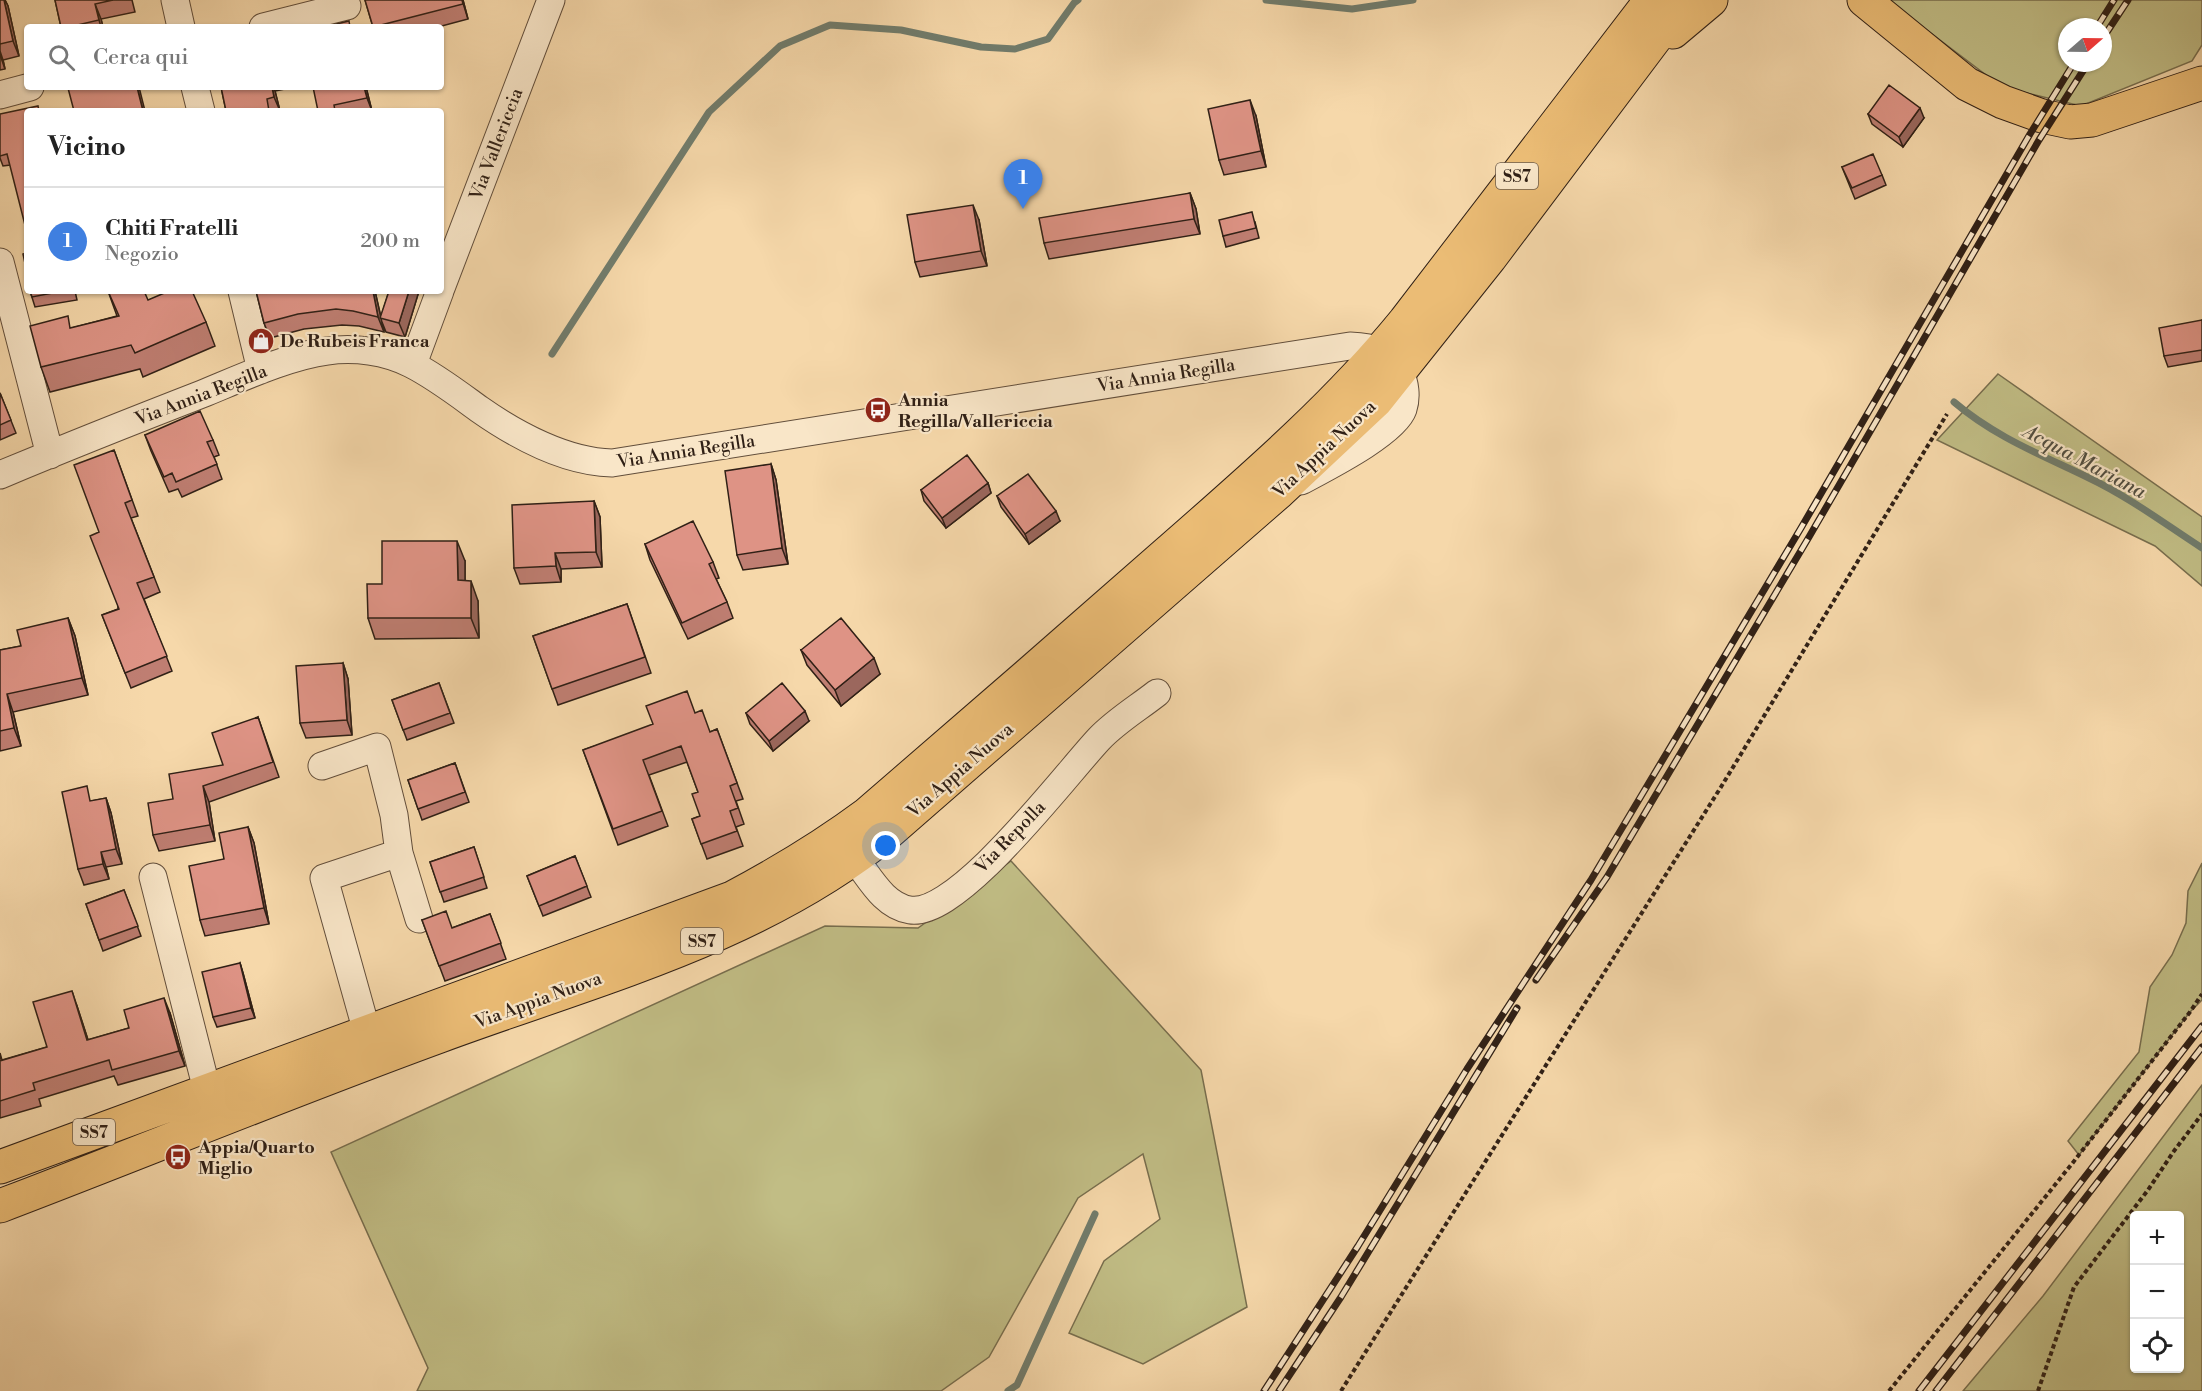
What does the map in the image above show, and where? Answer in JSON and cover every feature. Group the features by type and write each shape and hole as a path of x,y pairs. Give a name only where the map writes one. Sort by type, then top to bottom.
{"main road":[{"name":"Via Appia Nuova","path":"5,1201 301,1088 707,939 779,906 855,859 889,832 1279,492 1376,401 1390,361 1418,305 1651,0"},
{"name":"Via Appia Nuova","path":"0,1167 732,898 838,835 867,814 1311,424 1437,327 1684,0"},
{"path":"1614,94 1660,44 1711,0"},
{"path":"1864,0 1967,84 2003,102 2042,116 2070,122 2092,120 2202,83"}],"street":[{"path":"175,0 180,24"},
{"name":"Via Vallericcia","path":"444,279 551,0"},
{"path":"275,24 347,6"},
{"path":"0,95 24,89"},
{"path":"196,90 200,108"},
{"path":"0,262 50,455"},
{"path":"243,294 261,370"},
{"name":"Via Vallericcia","path":"413,364 438,294"},
{"name":"Via Annia Regilla","path":"0,475 261,370 314,354 337,350 376,352 413,364 457,392 480,410 522,434 569,455 599,463 612,463 1350,346 1366,347 1390,361"},
{"name":"Via Repolla","path":"855,859 885,898 896,907 912,911 928,909 992,861 1101,736 1157,693"},
{"path":"322,766 376,747 394,815 399,853 419,919"},
{"path":"367,1032 324,878 399,853"},
{"path":"153,877 207,1090"}],"path":[{"path":"1341,1391 1721,787 1947,414"},
{"path":"1889,1391 2071,1165 2202,994"},
{"path":"2038,1391 2074,1287 2202,1114"}],"shaded area":[{"path":"1887,0 2202,0 2202,45 2192,61 2081,106 2002,87"},
{"path":"1998,374 2202,517 2202,586 2155,546 1937,440"},
{"path":"1011,861 1201,1070 1247,1307 1143,1364 1069,1333 1104,1261 1160,1219 1143,1154 1078,1198 989,1357 941,1391 417,1391 428,1368 331,1152 825,926 918,928"},
{"path":"2202,863 2202,1000 2190,1012 2079,1155 2068,1141 2139,1052 2150,987 2172,955 2186,923 2188,891"},
{"path":"2202,1085 2202,1391 1963,1391 2043,1296"}],"building":[{"path":"0,0 4,0 13,41 0,44"},
{"path":"55,0 113,0 95,4 99,20 82,24 60,24"},
{"path":"365,0 462,0 463,4 385,24 372,24"},
{"path":"1889,85 1920,108 1899,137 1868,114"},
{"path":"69,90 138,90 142,108 73,108"},
{"path":"222,90 273,90 274,97 267,99 268,108 225,108"},
{"path":"314,90 365,90 367,98 334,105 334,108 317,108"},
{"path":"1250,100 1261,151 1219,160 1208,109"},
{"path":"24,109 24,221 7,154 0,156 0,114"},
{"path":"1873,154 1882,175 1852,188 1842,167"},
{"path":"1190,193 1194,219 1044,243 1039,218"},
{"path":"973,205 981,251 915,262 907,215"},
{"path":"1252,212 1256,228 1223,236 1219,220"},
{"path":"31,294 48,294 32,297"},
{"path":"109,294 145,294 148,300 162,294 193,294 206,322 135,353 131,345 41,367 30,326 68,316 70,328 119,316"},
{"path":"257,294 374,294 378,317 336,309 298,314 264,323"},
{"path":"388,294 408,294 399,323 380,318"},
{"path":"2202,320 2202,350 2164,356 2159,328"},
{"path":"0,393 11,420 0,425"},
{"path":"200,411 213,440 207,442 217,464 176,482 172,473 164,477 145,435"},
{"path":"114,450 132,500 125,503 154,577 137,583 167,656 125,673 102,615 119,609 90,536 99,532 74,465"},
{"path":"967,455 988,483 942,518 921,490"},
{"path":"771,464 782,548 737,555 725,471"},
{"path":"1028,474 1056,511 1025,534 997,496"},
{"path":"594,501 596,552 555,553 556,566 514,568 512,505"},
{"path":"693,521 713,562 709,564 727,602 682,623 645,544"},
{"path":"382,541 457,541 458,580 471,581 471,618 368,618 367,584 382,584"},
{"path":"627,604 645,657 552,689 533,636"},
{"path":"68,618 82,678 7,694 14,728 0,731 0,650 21,646 17,630"},
{"path":"841,618 874,658 835,690 801,650"},
{"path":"343,663 347,720 300,723 296,666"},
{"path":"439,683 450,713 403,730 392,700"},
{"path":"782,683 805,711 769,741 746,713"},
{"path":"687,691 695,713 702,710 710,732 717,729 737,783 730,786 738,808 730,811 737,831 701,844 692,819 700,816 692,794 698,792 681,746 643,760 662,811 613,829 583,750 653,724 646,706"},
{"path":"258,717 273,762 203,786 210,825 153,835 148,803 173,799 169,774 223,765 212,733"},
{"path":"455,763 465,792 418,809 408,780"},
{"path":"87,786 90,801 106,798 116,849 101,852 103,864 78,869 62,792"},
{"path":"248,827 264,908 200,920 189,866 224,859 219,833"},
{"path":"474,847 484,877 440,892 430,862"},
{"path":"575,856 587,886 539,906 527,876"},
{"path":"124,890 138,926 99,940 86,904"},
{"path":"446,911 452,928 490,914 501,943 439,966 422,920"},
{"path":"240,963 251,1008 213,1017 202,972"},
{"path":"72,991 87,1040 129,1028 124,1010 164,998 179,1051 112,1070 109,1060 33,1083 35,1090 0,1101 0,1061 47,1047 33,1002"}],"waterway":[{"path":"552,354 709,112 780,46 830,25 901,30 981,47 1015,49 1048,39 1078,0"},
{"path":"1266,0 1352,9 1413,0"},
{"name":"Acqua Mariana","path":"1954,402 2002,435 2118,494 2202,548"},
{"path":"1008,1391 1017,1385 1095,1214"}],"railway":[{"path":"2103,18 2114,0"},
{"path":"2112,24 2128,0"},
{"path":"1264,1391 1358,1246 1467,1069 1591,880 2068,72"},
{"path":"1536,980 1607,877 1809,537 2039,140 2082,72"},
{"path":"1279,1391 1341,1297 1517,1008"},
{"path":"1919,1391 2202,1026"},
{"path":"1936,1391 2202,1047"}],"place":[{"name":"Chiti Fratelli","path":"1023,209"},
{"name":"De Rubeis Franca","path":"261,341"},
{"name":"Annia Regilla/Vallericcia","path":"878,410"},
{"name":"Appia/Quarto Miglio","path":"178,1157"}]}
